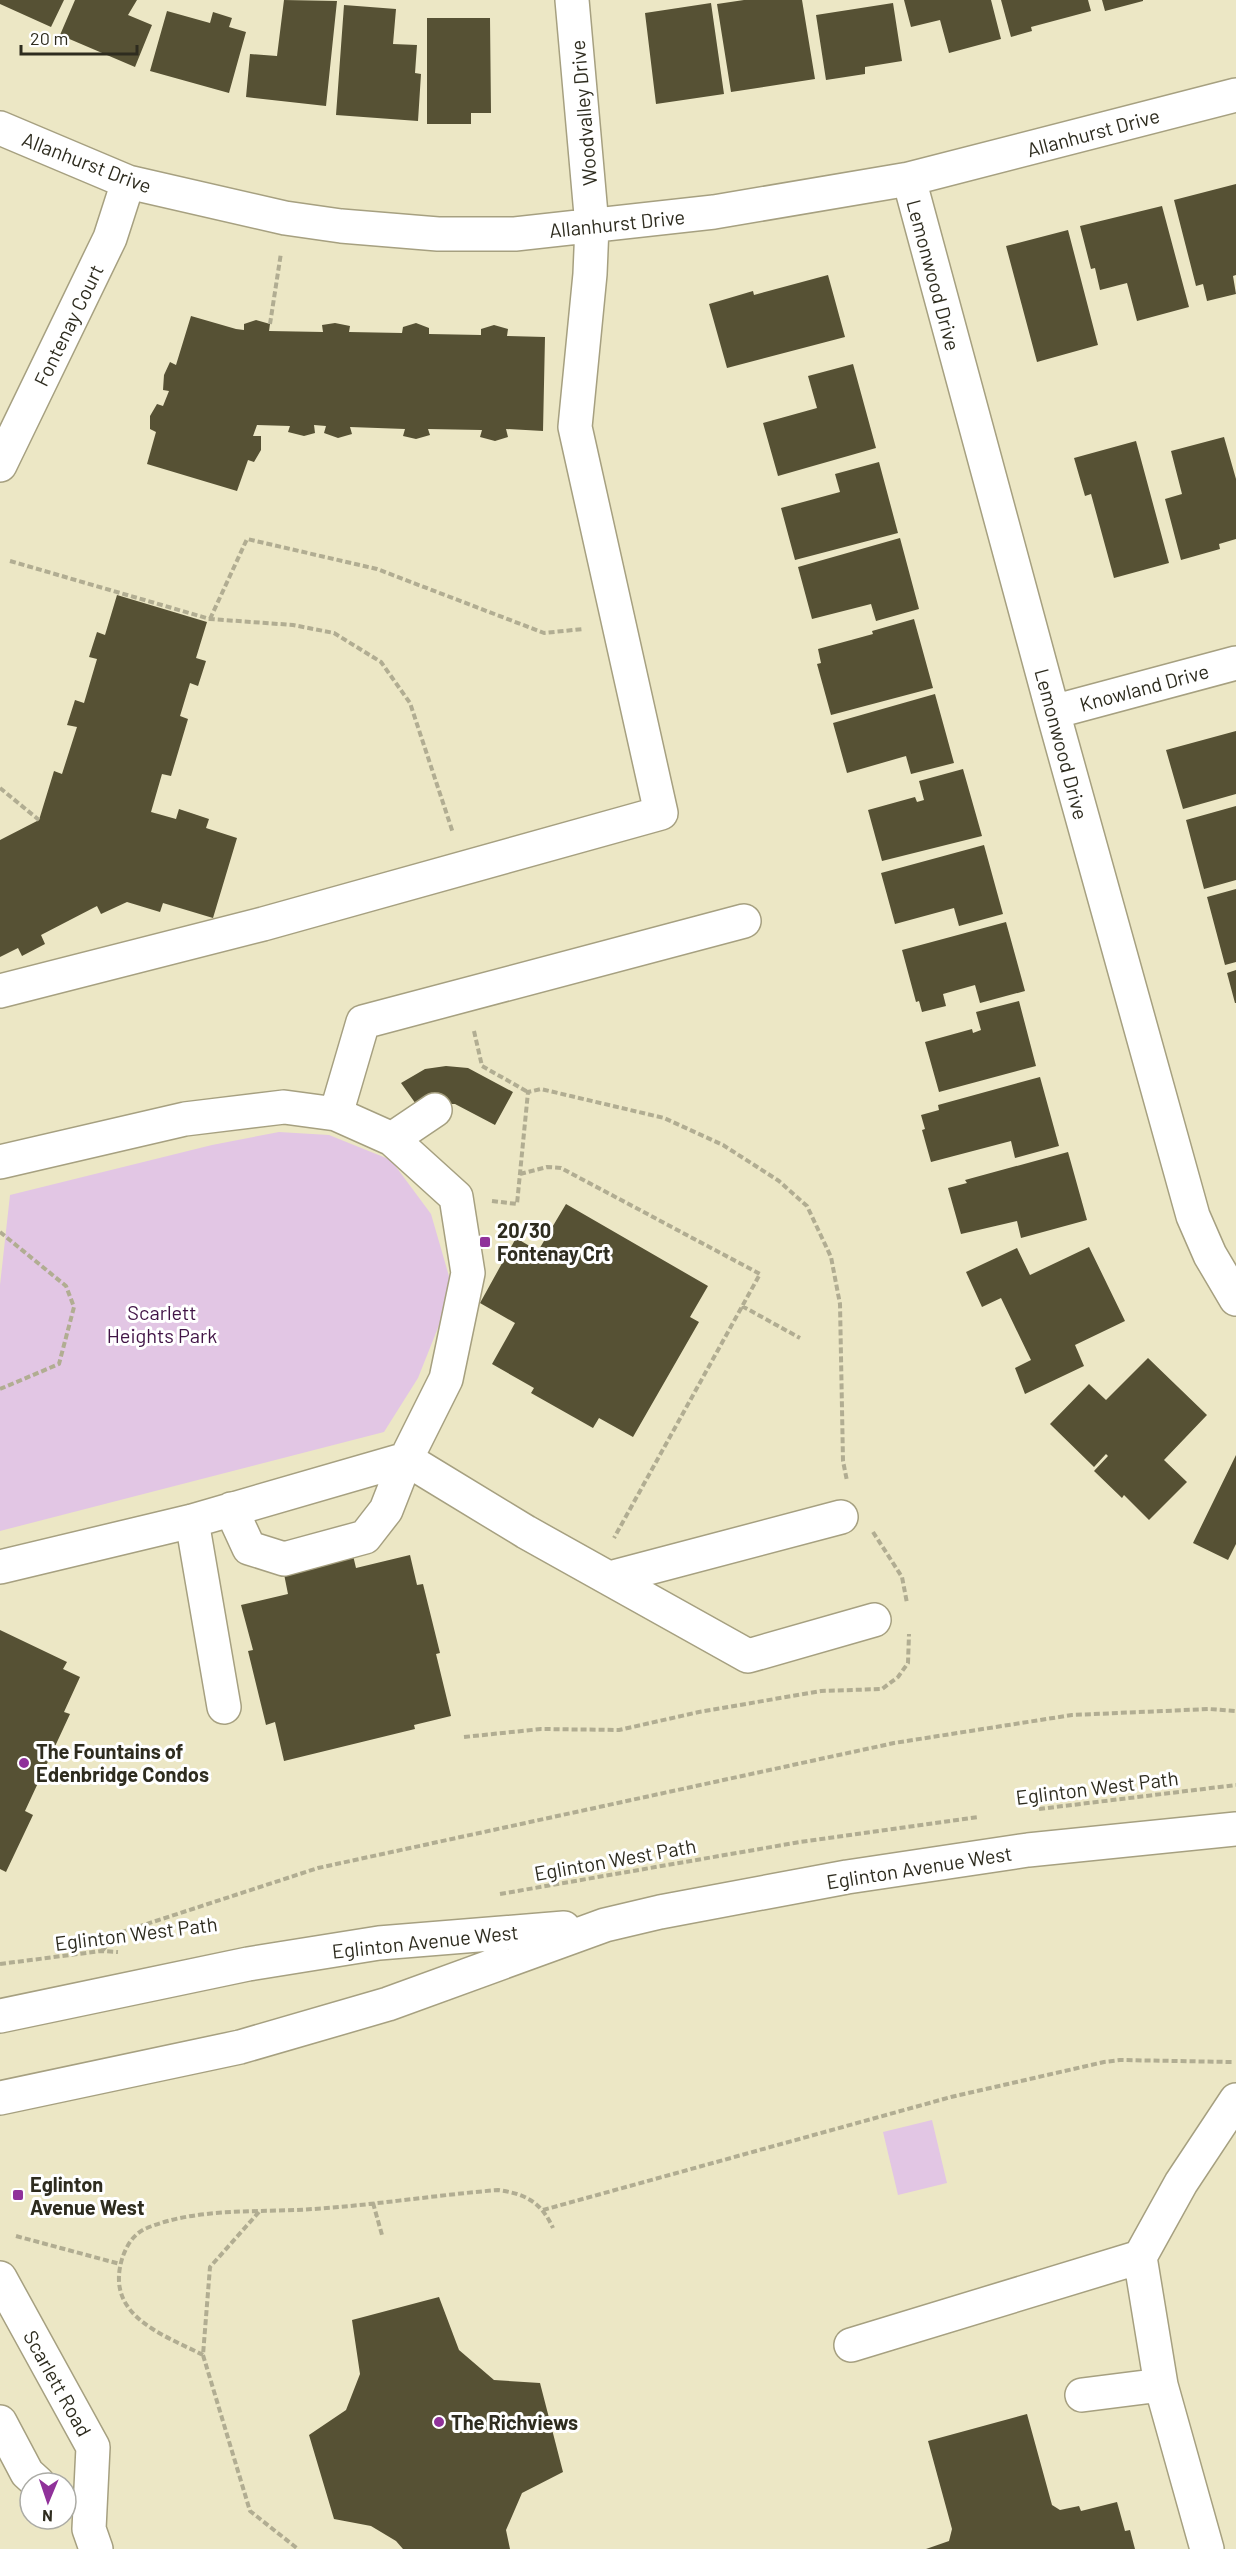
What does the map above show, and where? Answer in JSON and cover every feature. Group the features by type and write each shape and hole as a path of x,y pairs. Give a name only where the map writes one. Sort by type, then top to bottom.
{"street":[{"name":"Woodvalley Drive","path":"464,868 661,813 575,427 590,274 592,226 572,0"},
{"name":"Allanhurst Drive","path":"0,128 128,182 285,218 341,226 438,234 516,234 714,212 909,179 1236,94"},
{"name":"Lemonwood Drive","path":"909,179 1053,712 1193,1216 1210,1255 1236,1299"},
{"name":"Fontenay Court","path":"0,465 110,238 128,182"},
{"name":"Knowland Drive","path":"1053,712 1236,663"},
{"path":"0,991 263,924 464,868"},
{"path":"336,1114 363,1022 744,921"},
{"path":"0,1162 185,1119 284,1107 336,1114 393,1139 456,1197 468,1273 446,1379 406,1460 386,1510 365,1537 284,1559 249,1548 231,1509"},
{"path":"393,1139 435,1110"},
{"path":"0,1567 192,1521 406,1460 526,1532 748,1656 874,1620"},
{"path":"603,1574 845,1504"},
{"path":"192,1521 224,1707"},
{"name":"Eglinton Avenue West","path":"0,2098 240,2047 388,2004 605,1925 660,1912 869,1874 1028,1850 1236,1829"},
{"name":"Eglinton Avenue West","path":"0,2016 248,1964 379,1942 605,1925"},
{"path":"1208,2549 1161,2385 1140,2257 1181,2183 1236,2100"},
{"path":"851,2345 1140,2257"},
{"name":"Scarlett Road","path":"0,2278 93,2447 84,2529"},
{"path":"1082,2395 1161,2385"},
{"path":"0,2422 26,2471"}],"path":[{"path":"270,324 285,218"},
{"path":"210,619 247,539 377,569 544,633 619,626"},
{"path":"10,561 210,619 293,625 334,633 381,662 410,703 464,868"},
{"path":"0,788 39,820"},
{"path":"466,995 482,1066 528,1092 541,1089 664,1118 723,1145 779,1181 807,1206 831,1257 840,1304 845,1504"},
{"path":"456,1197 517,1204 528,1092"},
{"path":"520,1174 547,1167 561,1168 760,1274 603,1574"},
{"path":"0,1232 66,1286 74,1307 59,1364 0,1389"},
{"path":"742,1306 800,1338"},
{"path":"871,1529 902,1577 908,1606"},
{"path":"464,1737 541,1729 619,1730 699,1712 821,1691 882,1689 898,1677 908,1663 910,1628"},
{"path":"102,1952 116,1934 318,1868 882,1746 1072,1715 1209,1709 1236,1711"},
{"name":"Eglinton West Path","path":"1029,1810 1236,1785"},
{"name":"Eglinton West Path","path":"498,1894 800,1842 983,1817"},
{"name":"Eglinton West Path","path":"0,1964 102,1952 122,1952"},
{"path":"543,2210 951,2097 1104,2062 1120,2060 1236,2062"},
{"path":"203,2355 158,2331 130,2312 120,2294 120,2264 128,2246 146,2228 179,2218 373,2203 498,2190 522,2195 543,2210 553,2228"},
{"path":"373,2203 382,2235"},
{"path":"259,2212 210,2267 203,2355 250,2511 298,2549"},
{"path":"16,2236 120,2264"}],"green space":[{"name":"Scarlett Heights Park","path":"279,1132 329,1135 391,1160 431,1214 453,1290 418,1378 384,1432 0,1531 0,1285 10,1195 212,1145"},
{"path":"932,2120 947,2183 898,2195 883,2132"}],"building":[{"path":"0,0 64,0 51,27 0,4"},
{"path":"75,0 137,0 128,15 152,25 135,67 60,35"},
{"path":"284,0 337,1 326,106 246,97 250,54 277,56"},
{"path":"744,0 802,0 815,79 731,92 717,4"},
{"path":"904,0 991,0 1001,39 949,53 940,20 911,27"},
{"path":"1001,0 1088,0 1091,11 1031,27 1032,31 1011,37"},
{"path":"1102,0 1143,0 1143,1 1105,11"},
{"path":"711,3 724,94 656,104 645,13"},
{"path":"893,3 902,61 865,67 865,74 826,80 816,15"},
{"path":"344,5 396,9 393,44 417,45 415,73 421,74 418,121 336,115"},
{"path":"167,11 210,23 213,12 232,18 229,27 246,32 229,93 150,71"},
{"path":"427,18 490,18 491,113 471,113 471,124 427,124"},
{"path":"1236,184 1236,275 1233,276 1236,294 1207,301 1203,284 1196,286 1174,200"},
{"path":"1162,206 1189,307 1137,321 1127,283 1100,290 1095,268 1091,269 1080,226"},
{"path":"1068,230 1098,345 1037,362 1006,246"},
{"path":"828,275 845,337 727,368 709,304 753,291 754,295"},
{"path":"191,316 244,330 244,324 256,320 270,324 269,331 323,332 322,325 335,323 350,326 349,332 402,333 403,327 416,323 429,328 429,334 481,335 481,329 494,325 508,329 507,336 545,337 543,431 506,429 508,437 495,441 480,437 482,430 428,429 430,435 416,439 403,436 405,429 350,427 352,434 338,438 324,433 326,426 314,425 315,433 304,436 288,432 290,426 257,425 253,436 261,436 261,450 254,462 248,460 237,491 147,464 156,432 150,429 150,416 157,404 163,406 169,391 163,390 164,375 170,362 176,365"},
{"path":"853,364 876,448 778,476 763,423 817,408 808,376"},
{"path":"1224,437 1236,479 1236,539 1219,544 1220,549 1181,560 1165,499 1182,494 1171,451"},
{"path":"1136,441 1169,563 1114,578 1091,494 1085,496 1074,458"},
{"path":"879,462 898,533 795,560 781,508 840,492 835,474"},
{"path":"900,538 919,609 876,621 871,604 812,619 798,567"},
{"path":"117,595 207,622 196,658 206,661 198,686 190,683 180,716 188,719 171,776 162,774 151,812 176,819 179,809 209,819 206,828 237,838 213,918 163,903 160,912 127,902 101,914 97,906 41,935 45,944 22,956 18,948 0,957 0,840 39,820 54,771 62,774 77,727 67,725 75,700 84,703 97,659 89,657 97,632 105,635"},
{"path":"914,619 933,688 831,715 817,664 821,663 818,649 873,634 872,631"},
{"path":"935,694 954,763 911,774 906,756 847,773 833,723"},
{"path":"1236,731 1236,794 1183,809 1166,750"},
{"path":"963,769 982,836 882,861 868,810 915,797 917,802 924,800 919,781"},
{"path":"1236,806 1236,880 1204,889 1186,820"},
{"path":"984,845 1003,914 959,926 954,908 895,924 881,873"},
{"path":"1236,889 1236,962 1225,965 1207,897"},
{"path":"1006,922 1025,991 980,1003 975,985 943,994 946,1006 922,1012 919,1001 916,1002 902,950"},
{"path":"1236,970 1236,1003 1235,1003 1227,973"},
{"path":"1019,1001 1036,1066 939,1092 925,1042 972,1029 973,1033 981,1030 976,1012"},
{"path":"446,1066 468,1068 513,1092 495,1125 455,1104 446,1104 423,1114 401,1083 425,1069"},
{"path":"1040,1077 1059,1146 1015,1158 1011,1141 931,1162 922,1130 925,1129 921,1115 939,1110 938,1105"},
{"path":"1068,1152 1087,1220 1021,1238 1017,1221 961,1234 948,1188 967,1183 965,1180"},
{"path":"566,1204 708,1286 690,1317 699,1322 633,1437 599,1418 593,1428 531,1393 534,1388 492,1364 515,1323 480,1303 516,1238 538,1251"},
{"path":"1089,1247 1125,1321 1075,1345 1084,1366 1025,1394 1015,1368 1031,1360 1001,1298 982,1307 966,1272 1017,1248 1030,1275"},
{"path":"1148,1358 1207,1415 1164,1460 1187,1482 1149,1520 1124,1495 1122,1498 1094,1471 1108,1456 1106,1454 1094,1467 1050,1424 1089,1384 1106,1400"},
{"path":"1236,1455 1236,1544 1228,1560 1193,1543"},
{"path":"351,1547 356,1568 410,1555 417,1585 423,1584 440,1653 436,1654 451,1716 414,1725 415,1729 284,1761 275,1722 266,1725 248,1651 253,1650 241,1605 288,1594 282,1564"},
{"name":"The Fountains of Edenbridge Condos","path":"0,1630 67,1662 63,1669 80,1677 64,1712 70,1714 25,1811 33,1815 6,1872 0,1869"},
{"name":"The Richviews","path":"439,2297 459,2350 494,2380 540,2383 563,2472 522,2493 506,2530 510,2549 403,2549 396,2541 371,2526 334,2519 309,2435 346,2410 360,2374 352,2320"},
{"path":"1027,2414 1052,2505 1060,2510 1079,2506 1081,2511 1117,2502 1125,2531 1130,2530 1135,2549 926,2549 949,2541 952,2529 928,2441"}],"place":[{"name":"20/30 Fontenay Crt","path":"485,1242"},
{"name":"The Fountains of Edenbridge Condos","path":"24,1763"},
{"name":"Eglinton Avenue West","path":"18,2195"},
{"name":"The Richviews","path":"439,2422"}]}
